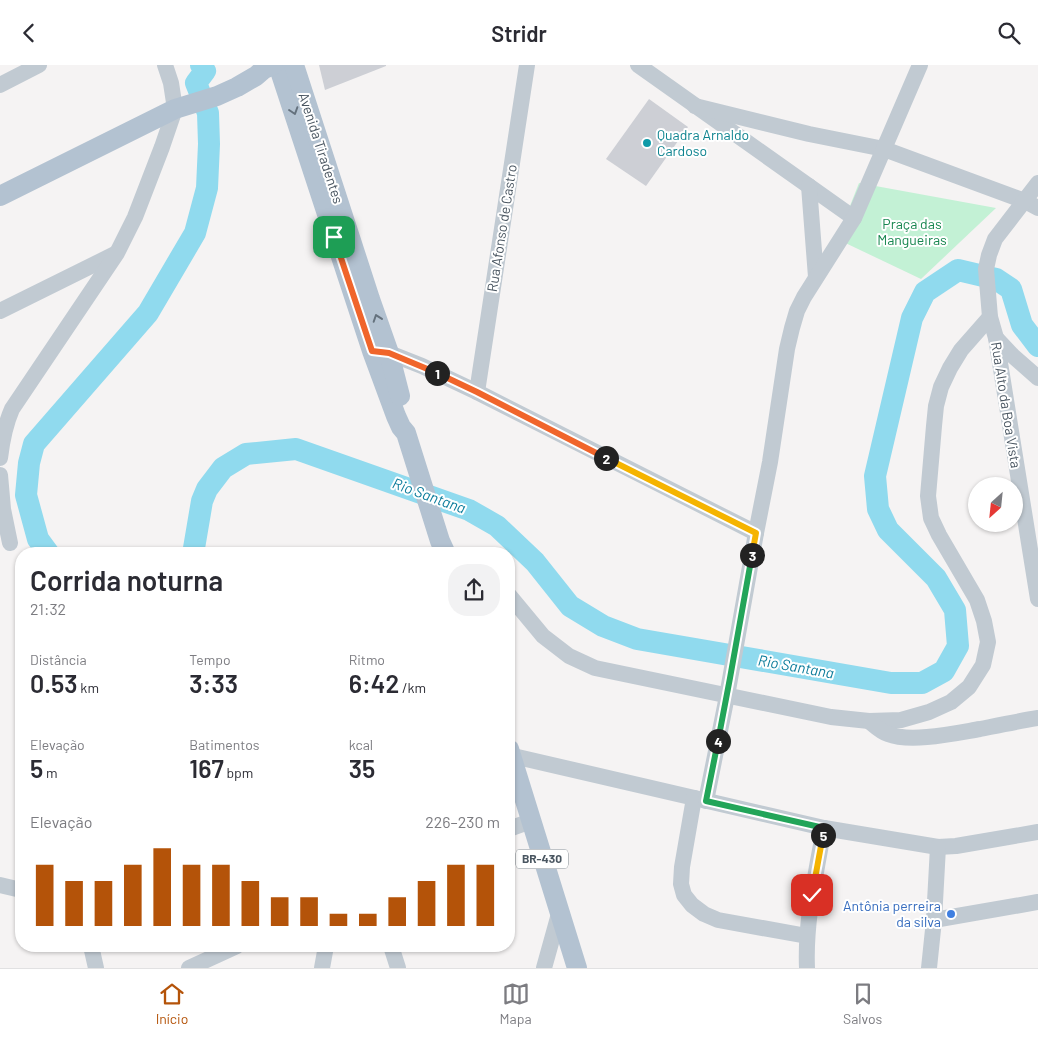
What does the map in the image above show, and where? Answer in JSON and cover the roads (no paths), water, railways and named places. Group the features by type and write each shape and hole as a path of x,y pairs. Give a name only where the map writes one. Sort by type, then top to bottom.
{"main road":[{"path":"0,196 175,109 217,96 238,87 273,65"},
{"path":"278,65 380,352"},
{"name":"Avenida Tiradentes","path":"294,65 370,299 380,352 402,404 406,433 443,547"},
{"name":"BR-430","path":"515,772 577,968"}],"street":[{"path":"0,85 40,65"},
{"path":"0,458 2,432 12,409 117,253 135,217 175,109 171,83 165,65"},
{"name":"Rua Afonso de Castro","path":"477,392 527,65"},
{"path":"524,85 537,65"},
{"path":"638,65 854,218"},
{"path":"807,936 718,920 704,914 692,905 684,895 681,884 682,867 727,696 770,462 792,329 797,311 816,277 854,218 920,65"},
{"path":"695,106 809,134 884,149 1031,205 1038,183"},
{"path":"809,187 816,277"},
{"name":"Rua Alto da Boa Vista","path":"1031,205 995,239 988,255 986,269 990,317 996,338 1038,599"},
{"path":"0,311 117,253"},
{"path":"515,602 544,637 569,655 595,668 831,717 869,721 901,720 928,712 951,702 969,687 983,665 988,642 977,600 938,535 931,518 928,496 936,406 941,387 950,367 961,350 990,317"},
{"path":"996,338 1013,357 1038,378"},
{"path":"380,352 422,366 477,392 756,533"},
{"path":"0,475 3,509 10,543"},
{"path":"869,721 888,734 902,737 925,737 947,735 1038,718"},
{"path":"515,754 824,828 938,847 964,845 1038,832"},
{"path":"515,827 531,821"},
{"path":"806,968 807,936 812,895 824,828"},
{"path":"929,968 938,847"},
{"path":"0,885 15,889"},
{"path":"934,921 1038,902"},
{"path":"544,968 559,914"},
{"path":"92,952 96,968"},
{"path":"189,968 224,952"},
{"path":"322,968 325,952"},
{"path":"393,952 398,968"}],"waterway":[{"name":"Rio Santana","path":"44,547 38,539 26,495 29,463 34,444 148,313 195,233 207,188 209,144 208,113 196,83 205,71 201,65"},
{"name":"Rio Santana","path":"194,547 202,501 207,489 223,468 246,454 296,449 469,510 497,526 535,562 570,606 603,626 637,639 891,683 922,683 944,671 958,646 955,610 936,578 888,530 878,509 875,476 912,318 925,292 958,270 996,279 1011,289 1022,325 1038,346"}],"place":[{"name":"Quadra Arnaldo Cardoso","path":"647,143"},
{"name":"Antônia perreira da silva","path":"951,914"}],"park label":[{"name":"Praça das Mangueiras","path":"912,232"}]}
